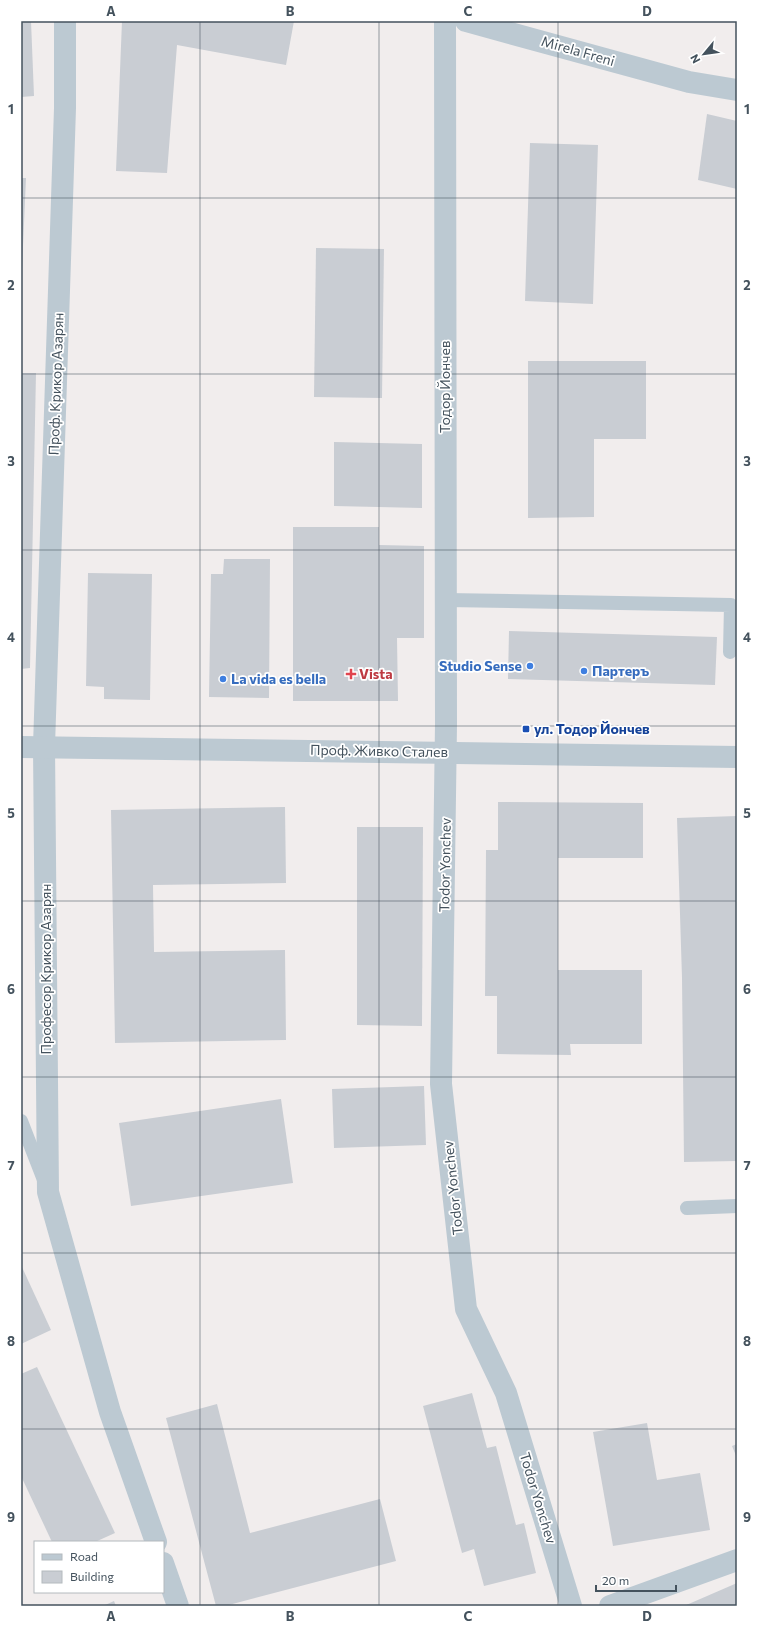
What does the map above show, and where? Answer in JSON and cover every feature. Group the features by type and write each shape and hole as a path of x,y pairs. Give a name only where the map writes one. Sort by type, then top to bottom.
{"street":[{"name":"Проф. Крикор Азарян","path":"44,746 65,108 65,21"},
{"name":"Тодор Йончев","path":"444,21 446,752"},
{"name":"Mirela Freni","path":"466,21 510,27 689,82 737,90"},
{"name":"Проф. Живко Сталев","path":"21,747 44,746 737,757"},
{"name":"Професор Крикор Азарян","path":"44,746 48,1192 110,1412 156,1541"},
{"name":"Todor Yonchev","path":"446,752 441,1084 466,1309 506,1393 571,1606"},
{"path":"610,1606 737,1560"},
{"path":"164,1566 178,1606"}],"lane":[{"path":"446,600 731,605 730,652"},
{"path":"21,1121 48,1192"},
{"path":"687,1208 737,1206"}],"building":[{"path":"21,21 31,21 34,96 21,97"},
{"path":"122,21 294,21 286,65 177,45 167,173 116,171"},
{"path":"707,114 737,121 737,189 698,180"},
{"path":"530,143 598,145 593,304 525,301"},
{"path":"21,178 26,178 22,269 21,269"},
{"path":"316,248 384,249 382,398 314,397"},
{"path":"528,361 646,361 646,439 594,439 594,517 528,518"},
{"path":"21,373 36,373 30,668 21,669"},
{"path":"334,442 422,444 422,508 334,506"},
{"path":"293,527 379,527 379,545 424,546 424,638 397,638 398,701 293,701"},
{"path":"224,559 270,559 269,698 209,697 211,574 223,574"},
{"path":"88,573 152,574 150,700 104,699 104,687 86,686"},
{"path":"509,631 717,637 715,685 508,679"},
{"path":"498,802 643,803 643,858 558,858 558,970 642,970 642,1044 570,1044 571,1055 497,1054 497,996 485,996 486,850 498,850"},
{"path":"285,807 286,883 153,885 154,952 285,950 286,1040 115,1043 111,810"},
{"path":"737,816 737,1161 684,1162 682,978 677,818"},
{"path":"357,827 423,827 422,1026 357,1025"},
{"path":"424,1086 426,1145 334,1148 332,1089"},
{"path":"281,1099 293,1183 131,1206 119,1123"},
{"path":"21,1265 51,1330 21,1344"},
{"path":"37,1367 115,1533 97,1541 52,1541 21,1476 21,1374"},
{"path":"472,1393 487,1448 496,1446 516,1525 524,1523 536,1573 484,1586 474,1549 462,1553 423,1406"},
{"path":"217,1404 250,1533 380,1499 396,1561 225,1606 216,1606 166,1418"},
{"path":"647,1423 657,1480 700,1473 710,1530 613,1546 593,1432"},
{"path":"737,1444 737,1458 732,1446"},
{"path":"737,1583 737,1606 684,1606"},
{"path":"114,1601 116,1606 103,1606"}],"place":[{"name":"Studio Sense","path":"530,666"},
{"name":"Партеръ","path":"584,671"},
{"name":"Vista","path":"351,674"},
{"name":"La vida es bella","path":"223,679"},
{"name":"ул. Тодор Йончев","path":"526,729"}]}
